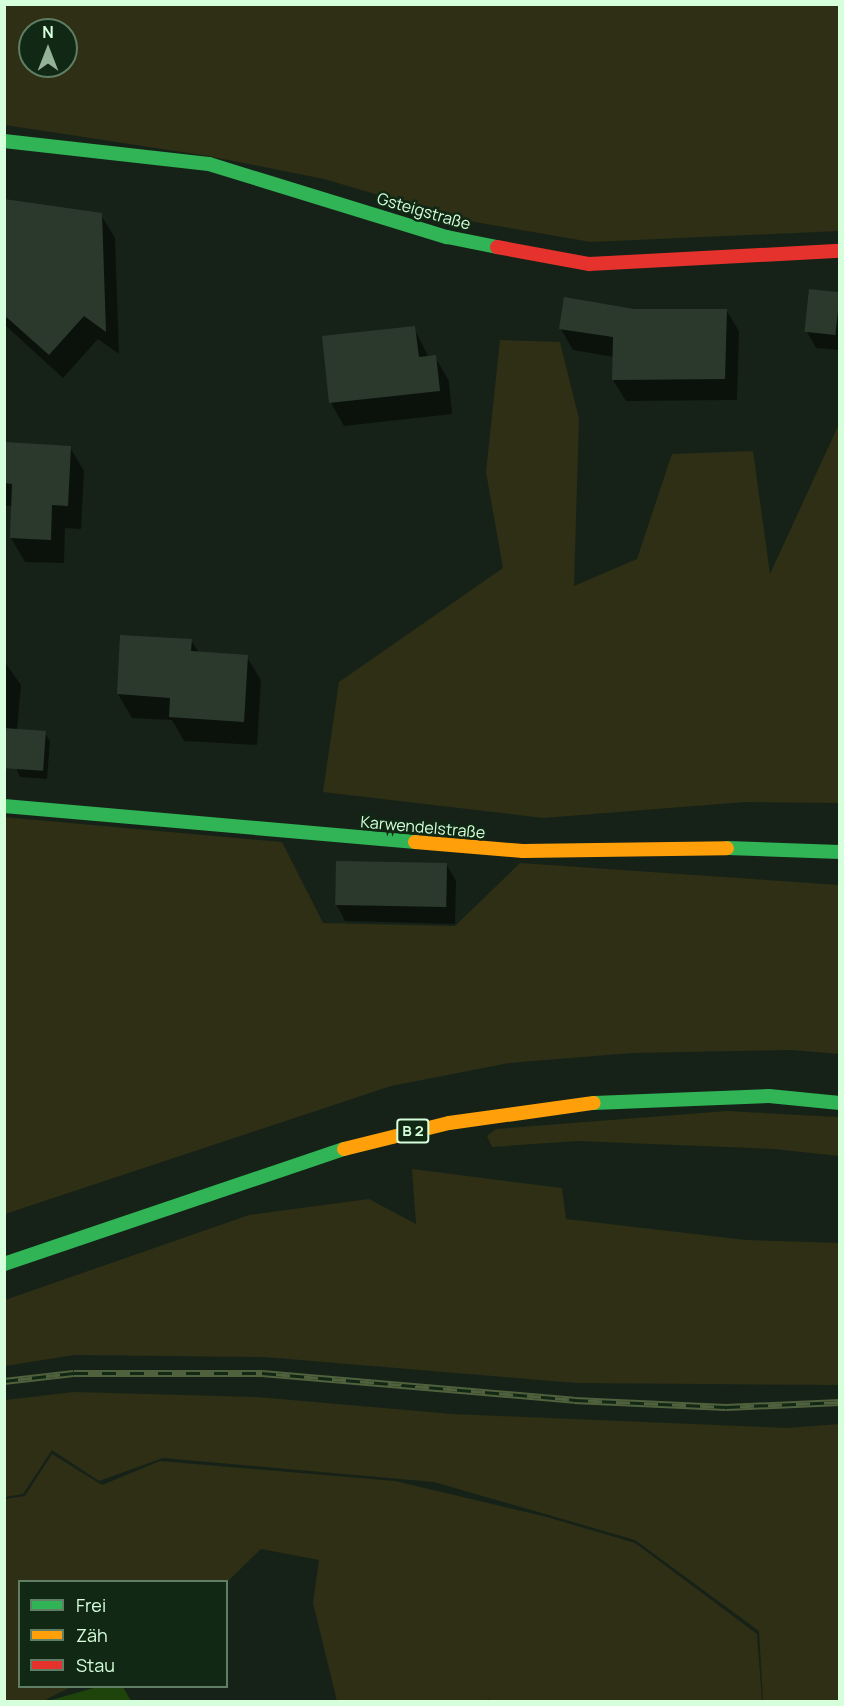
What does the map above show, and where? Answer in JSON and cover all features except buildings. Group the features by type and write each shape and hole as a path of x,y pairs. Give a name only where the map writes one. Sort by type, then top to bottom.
{"street":[{"name":"Gsteigstraße","path":"4,141 209,164 447,237 589,264 840,251"},
{"name":"Karwendelstraße","path":"4,806 523,851 740,848 840,852"},
{"name":"B 2","path":"4,1264 366,1142 449,1123 550,1106 663,1098 769,1096 840,1103"}],"shaded area":[{"path":"4,5 839,5 839,231 591,242 463,220 324,179 208,156 5,125"},
{"path":"500,340 560,342 579,419 574,586 637,559 672,454 753,451 770,574 839,424 839,803 745,802 543,818 323,792 339,682 503,568 486,472"},
{"path":"4,817 282,842 323,923 455,926 520,863 839,885 839,1054 792,1050 632,1053 509,1063 391,1086 5,1214"},
{"path":"727,1111 839,1117 839,1156 774,1149 577,1141 492,1147 487,1136 496,1129"},
{"path":"412,1169 562,1188 566,1219 746,1240 839,1243 839,1385 576,1383 264,1357 74,1355 5,1366 5,1300 249,1215 369,1199 416,1224"},
{"path":"74,1392 257,1397 453,1414 787,1428 839,1424 839,1701 763,1701 759,1631 635,1540 434,1482 163,1458 99,1481 52,1450 23,1494 5,1497 5,1400"},
{"path":"52,1454 102,1485 160,1461 395,1481 547,1517 635,1543 757,1634 762,1701 492,1702 486,1696 490,1701 337,1701 313,1603 319,1560 261,1549 228,1581 18,1580 18,1688 69,1688 43,1701 5,1701 5,1499 25,1496"},
{"path":"94,1688 124,1688 131,1701 48,1701"}],"railway":[{"path":"4,1381 74,1373 262,1373 574,1400 726,1407 840,1402"}],"traffic: fast":[{"path":"4,141 209,164 447,237 497,247"},
{"path":"4,806 415,842"},
{"path":"727,848 840,852"},
{"path":"594,1103 769,1096 840,1103"},
{"path":"4,1264 344,1149"}],"traffic: slow":[{"path":"415,842 523,851 727,848"},
{"path":"344,1149 449,1123 594,1103"}],"traffic: jam":[{"path":"497,247 589,264 840,251"}]}
